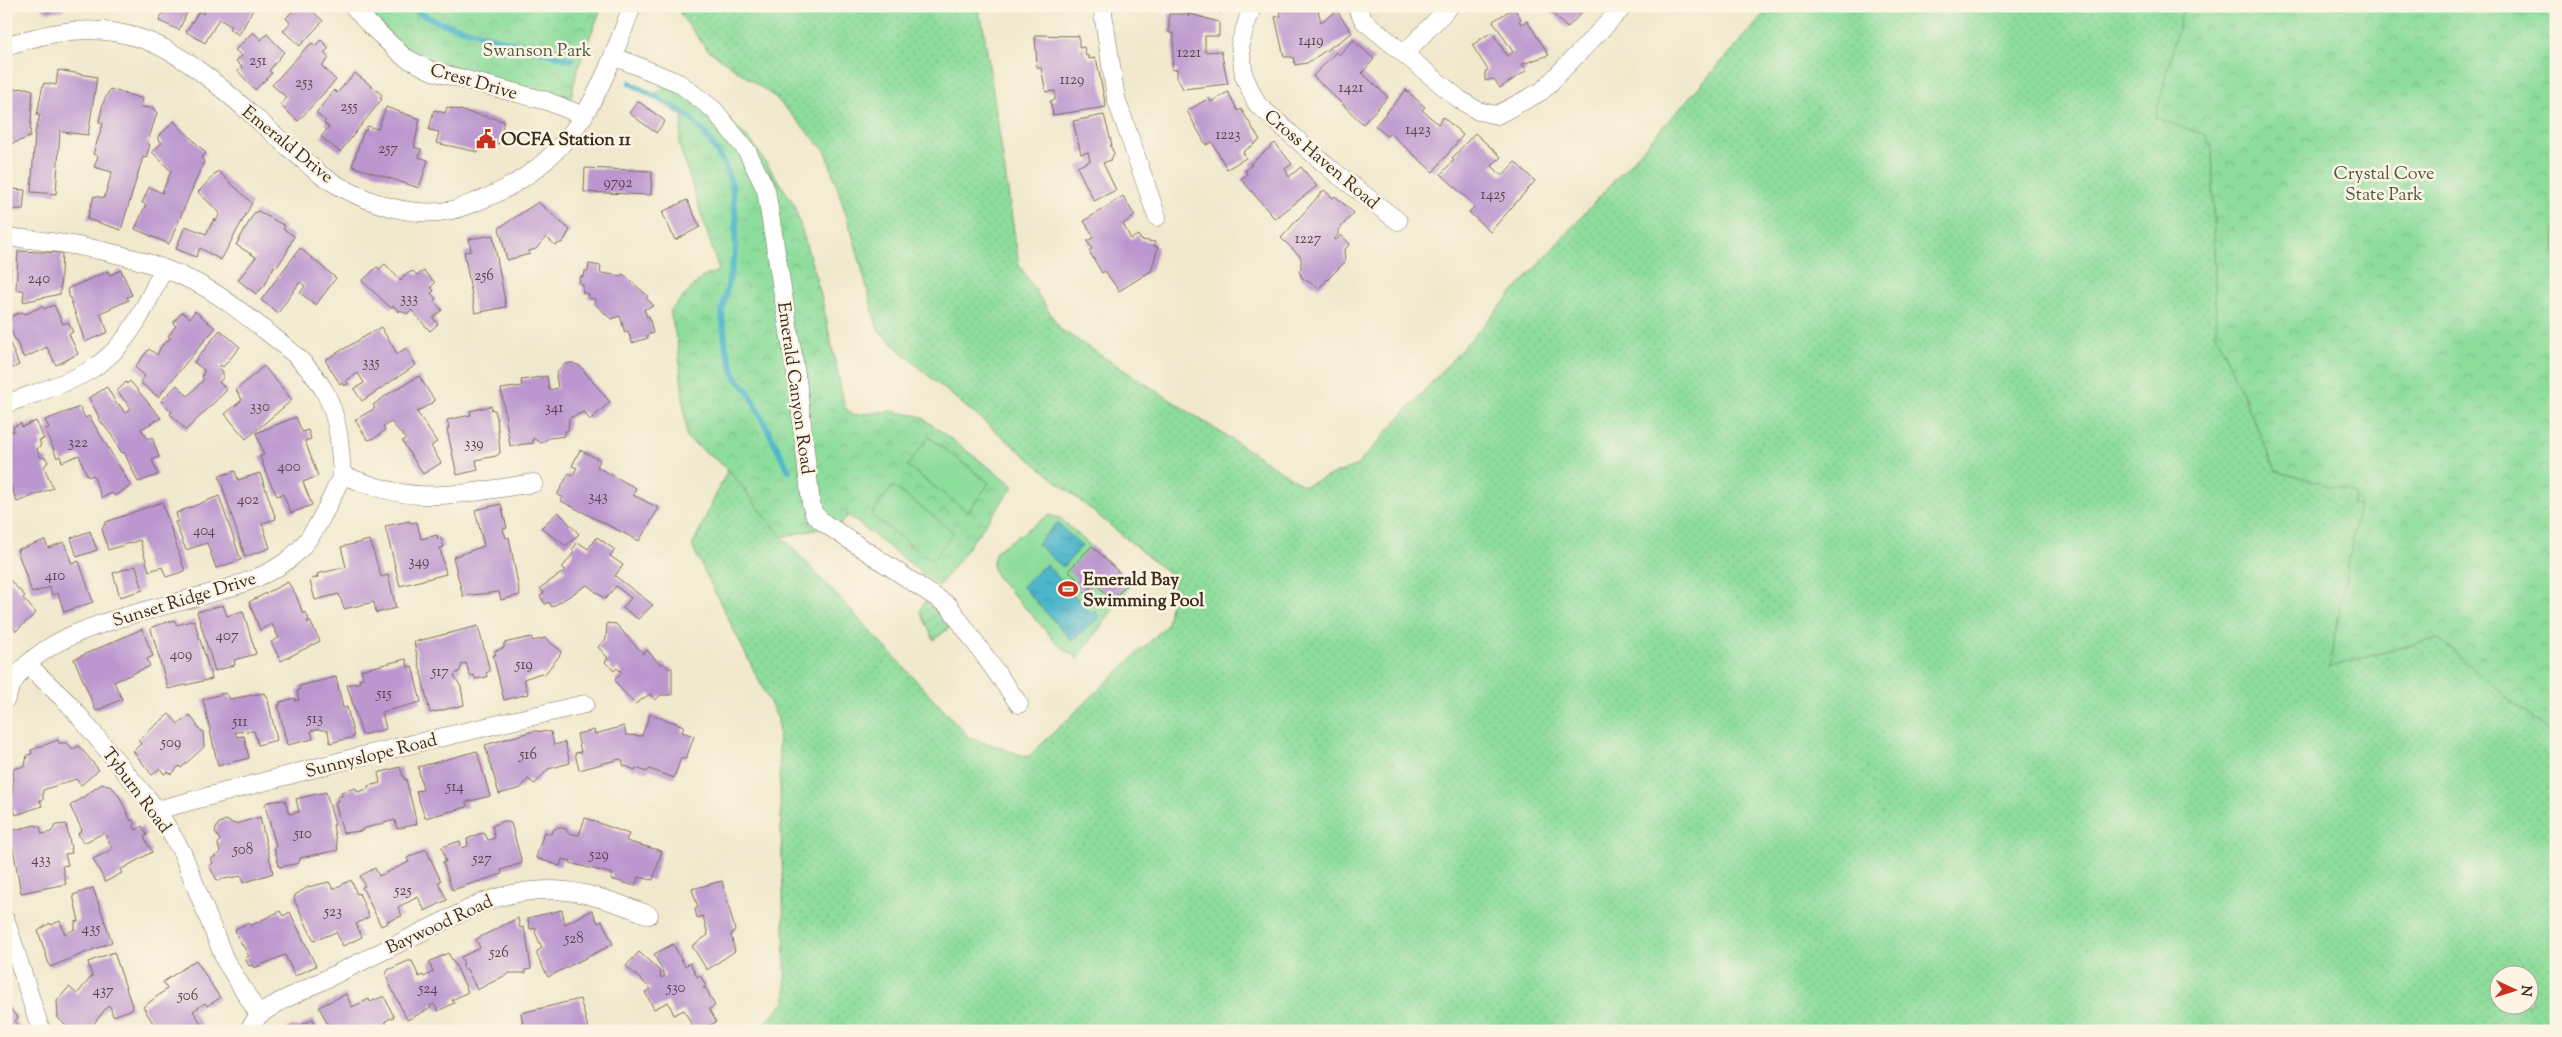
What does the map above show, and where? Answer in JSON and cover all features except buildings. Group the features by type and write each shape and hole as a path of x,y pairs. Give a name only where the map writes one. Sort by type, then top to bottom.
{"street":[{"name":"Crest Drive","path":"353,6 404,57 432,71 547,100 584,116"},
{"name":"Emerald Drive","path":"6,46 67,30 101,29 143,39 178,56 324,177 380,205 418,212 452,210 502,192 531,174 557,152 584,116 613,56 632,6"},
{"path":"1104,6 1103,13 1116,98 1157,217"},
{"name":"Cross Haven Road","path":"1252,6 1240,44 1244,76 1257,104 1328,167 1398,221"},
{"path":"1356,6 1364,21 1459,99 1478,111 1497,115 1542,91 1624,6"},
{"path":"1404,54 1450,6"},
{"name":"Emerald Canyon Road","path":"613,56 679,84 714,110 747,152 766,190 798,387 811,504 814,514 824,523 949,606 1019,704"},
{"name":"Sunset Ridge Drive","path":"6,237 66,242 111,251 163,268 198,283 227,301 291,350 309,368 326,394 340,430 342,475 314,532 285,562 248,582 89,628 55,642 27,664 6,699"},
{"path":"6,404 85,373 117,350 142,315 163,268"},
{"path":"342,475 381,488 420,495 476,491 534,483"},
{"name":"Tyburn Road","path":"27,664 69,704 157,810 182,852 225,960 259,1015"},
{"name":"Sunnyslope Road","path":"157,810 357,757 585,704"},
{"name":"Baywood Road","path":"248,1031 259,1015 279,1002 481,903 509,893 532,889 561,890 592,896 649,915"},
{"path":"6,921 41,1031"}],"green space":[{"name":"Swanson Park","path":"362,6 602,6 577,70 571,98 548,98 435,67 409,52"},
{"path":"682,6 977,6 983,25 1019,265 1060,329 1304,486 1357,465 1772,6 2556,6 2556,1031 758,1031 786,1001 778,719 692,546 728,469 782,537 970,738 1028,757 1167,625 1174,578 925,373 878,330 855,243 826,152 776,98 707,49 680,14"},
{"name":"Crystal Cove State Park","path":"2184,6 2556,6 2556,738 2438,638 2329,667 2359,506 2352,505 2356,493 2276,471 2216,334 2212,145 2208,144 2206,135 2155,118"},
{"path":"675,80 732,123 752,142 794,204 821,295 845,408 854,415 890,411 920,416 1014,486 939,586 848,515 841,524 782,537 728,469 687,438 678,346 670,311 701,278 719,270 679,144 683,117 652,96"},
{"path":"929,437 989,483 968,512 907,466"},
{"path":"893,486 954,532 932,561 871,515"},
{"name":"Emerald Bay Swimming Pool","path":"1049,515 1060,518 1131,583 1078,659 1058,644 997,577 992,566 996,551"},
{"path":"925,601 938,613 949,628 934,640 920,611"}],"water":[{"path":"1057,523 1082,546 1063,567 1037,544"},
{"path":"1046,564 1091,614 1095,611 1099,617 1072,641 1022,586"}],"waterway":[{"path":"406,6 438,22 572,60"},
{"path":"630,83 686,114 703,131 724,163 732,185 736,218 735,252 722,312 726,348 736,378 748,391 789,471"}],"place":[{"name":"OCFA Station 11","path":"486,139"},
{"name":"Emerald Bay Swimming Pool","path":"1068,589"}]}
